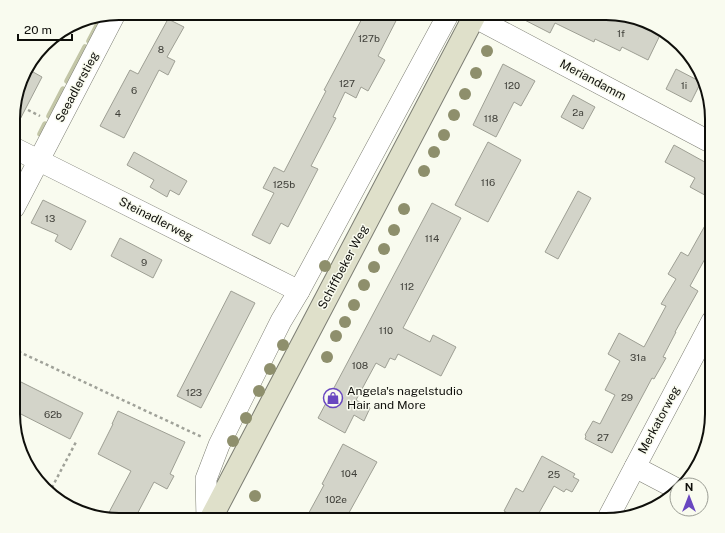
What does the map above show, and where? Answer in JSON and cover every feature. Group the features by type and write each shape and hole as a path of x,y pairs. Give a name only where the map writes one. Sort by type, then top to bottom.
{"main road":[{"name":"Schiffbeker Weg","path":"214,513 472,20"}],"street":[{"name":"Seeadlerstieg","path":"20,196 112,20"},
{"path":"207,513 206,479 219,445 281,321 299,291 445,20"},
{"name":"Meriandamm","path":"484,20 705,139"},
{"name":"Steinadlerweg","path":"20,151 299,291"},
{"name":"Merkatorweg","path":"611,513 705,334"},
{"path":"635,467 669,485"}],"path":[{"path":"20,352 219,445"},
{"path":"52,487 76,442"}],"building":[{"path":"167,20 184,27 167,57 175,61 168,75 159,70 124,138 100,126 130,70 138,74"},
{"path":"361,20 396,20 378,56 385,60 368,91 361,87 356,98 345,92 333,117 336,118 311,166 318,169 288,227 281,223 270,244 252,235 274,193 263,188 274,167 284,172 326,91 324,90"},
{"path":"525,20 613,20 638,25 660,36 648,60 622,47 620,51 595,39 594,42 555,23 550,33"},
{"path":"503,64 535,81 521,106 514,102 496,137 473,125"},
{"path":"676,69 697,80 699,86 691,102 666,89"},
{"path":"32,71 42,77 20,119 23,93"},
{"path":"573,95 595,107 583,129 561,117"},
{"path":"488,142 521,160 488,222 455,205"},
{"path":"674,145 705,162 705,195 690,187 695,178 665,162"},
{"path":"134,152 187,181 179,195 170,190 167,197 150,187 154,180 127,165"},
{"path":"578,191 591,198 558,259 545,252"},
{"path":"43,200 86,221 71,250 55,241 58,235 31,223"},
{"path":"432,203 461,218 403,328 430,342 433,335 456,347 441,376 398,354 395,360 390,358 385,368 376,363 356,400 370,408 364,421 354,415 345,433 318,418"},
{"path":"705,226 705,259 690,286 698,291 663,357 666,358 654,379 652,378 612,453 585,439 585,435 593,421 600,424 615,395 605,390 620,361 608,354 619,333 644,347 666,306 661,304 676,279 668,274 681,252 688,256"},
{"path":"120,238 162,260 153,278 111,256"},
{"path":"231,291 255,303 201,408 177,396"},
{"path":"20,382 83,413 70,439 20,414"},
{"path":"118,411 185,442 170,474 174,476 167,489 154,482 138,513 109,513 131,471 98,454"},
{"path":"343,444 377,462 349,513 309,513 324,485 322,484"},
{"path":"542,456 575,474 573,477 579,480 572,492 566,489 564,492 554,486 539,513 508,513 504,511 516,488 523,492"}],"waterway":[{"path":"89,41 99,22"},
{"path":"67,81 85,47"},
{"path":"49,116 63,89"},
{"path":"40,134 45,124"}],"place":[{"name":"Angela's nagelstudio Hair and More","path":"333,398"}]}
